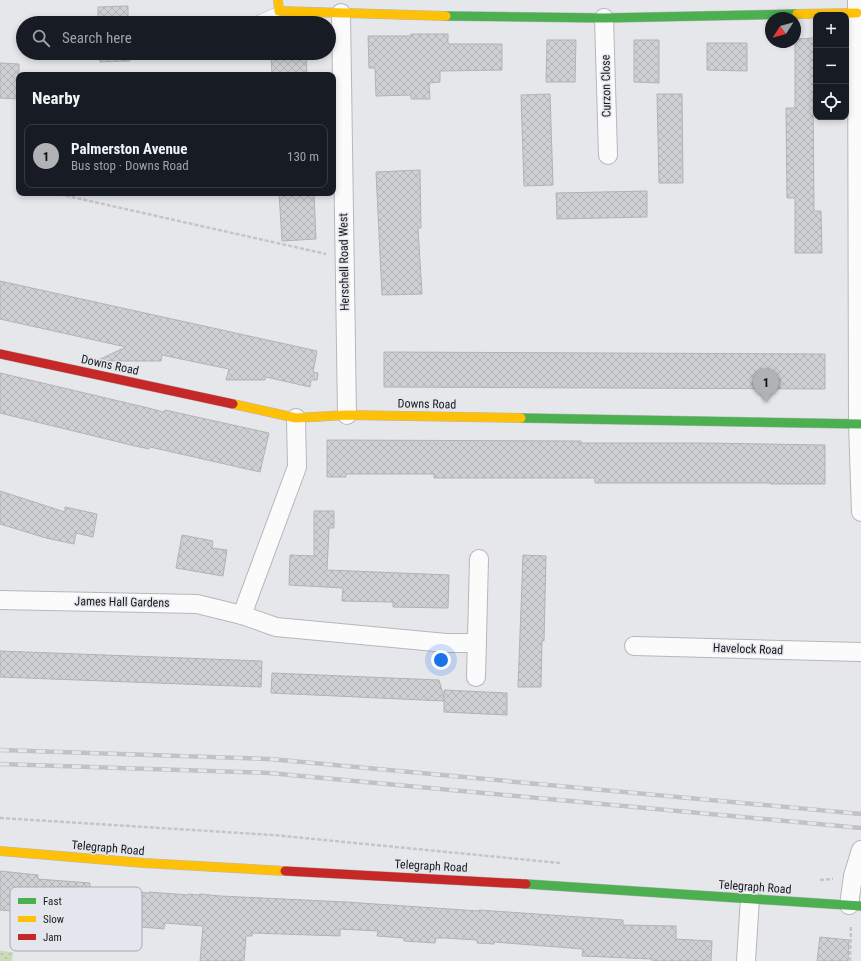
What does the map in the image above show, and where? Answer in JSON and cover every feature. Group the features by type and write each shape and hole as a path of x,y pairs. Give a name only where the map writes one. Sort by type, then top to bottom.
{"street":[{"path":"278,0 279,11 340,14 406,8 604,18 857,7 861,512"},
{"name":"Herschell Road West","path":"340,14 347,415"},
{"name":"Curzon Close","path":"604,18 608,155"},
{"name":"Downs Road","path":"0,354 296,418 347,415 860,424"},
{"path":"242,615 297,467 296,418"},
{"path":"476,677 479,559"},
{"name":"James Hall Gardens","path":"0,600 196,604 242,615 276,627 446,643 477,643"},
{"name":"Havelock Road","path":"634,646 861,652"},
{"path":"854,906 853,876 861,850"},
{"name":"Telegraph Road","path":"0,851 144,863 498,882 854,906"},
{"path":"746,961 750,898"}],"lane":[{"path":"268,16 279,11"}],"path":[{"path":"67,196 344,258"},
{"path":"0,818 273,835 561,863"},
{"path":"814,881 853,876"},
{"path":"850,961 854,906"}],"green space":[{"path":"0,951 13,952 12,961 0,961"}],"building":[{"path":"128,6 128,16 98,16 98,7"},
{"path":"411,34 448,34 448,44 502,44 502,70 440,71 440,82 429,83 430,99 411,99 411,95 376,96 375,68 369,68 368,36 411,36"},
{"path":"813,38 814,211 821,211 822,253 795,253 795,198 787,198 786,108 795,108 795,48 801,48 801,39"},
{"path":"547,40 576,40 575,82 546,82"},
{"path":"634,40 659,40 659,83 634,82"},
{"path":"707,43 747,43 747,71 707,70"},
{"path":"100,60 130,60 130,61 100,62"},
{"path":"271,60 306,60 307,72 272,72"},
{"path":"0,63 19,64 19,72 16,72 16,99 0,98"},
{"path":"550,94 553,185 524,186 521,95"},
{"path":"657,94 682,94 683,183 659,183"},
{"path":"420,170 421,228 418,228 422,294 382,295 376,172"},
{"path":"647,191 647,217 557,219 556,193"},
{"path":"279,196 314,196 316,239 282,241"},
{"path":"0,281 317,351 313,372 318,373 317,380 311,380 310,387 266,377 265,380 226,380 229,369 162,355 161,361 96,361 126,347 0,319"},
{"path":"384,352 825,354 825,389 384,387"},
{"path":"0,373 164,412 165,410 269,433 260,472 150,447 149,449 135,446 0,413"},
{"path":"327,440 581,441 581,443 825,445 825,484 595,483 595,478 434,478 434,474 346,474 346,477 327,477"},
{"path":"0,491 65,512 65,507 97,514 93,537 76,533 74,544 46,538 0,524"},
{"path":"314,511 334,511 334,528 329,528 327,570 449,575 448,608 393,607 393,602 342,601 343,588 289,585 290,555 314,556"},
{"path":"182,535 213,541 212,548 227,550 223,576 176,568"},
{"path":"523,555 546,556 544,641 542,640 541,687 518,687"},
{"path":"0,651 262,661 261,687 0,677"},
{"path":"272,673 439,680 444,698 444,690 507,693 507,715 444,712 444,701 271,693"},
{"path":"0,871 38,875 38,879 90,883 90,887 10,887 10,911 0,910"},
{"path":"142,892 346,902 623,920 623,925 676,926 676,939 712,941 711,961 652,961 652,959 582,956 583,949 494,942 494,944 477,943 477,940 436,938 435,943 404,941 404,938 377,936 378,931 340,929 340,936 252,933 252,936 246,936 244,961 200,961 203,926 165,923 164,929 142,927"},
{"path":"820,937 849,940 848,961 817,961"}],"railway":[{"path":"0,750 270,759 861,814"},
{"path":"0,764 269,773 861,828"}],"traffic: fast":[{"path":"446,16 604,18 765,15"},
{"path":"521,418 861,424"},
{"path":"526,884 861,906"}],"traffic: slow":[{"path":"278,0 279,11 446,16"},
{"path":"801,14 857,13"},
{"path":"233,404 296,418 347,415 521,418"},
{"path":"0,851 144,863 285,871"}],"traffic: jam":[{"path":"0,354 233,404"},
{"path":"285,871 526,884"}],"place":[{"name":"Palmerston Avenue","path":"766,402"}]}
